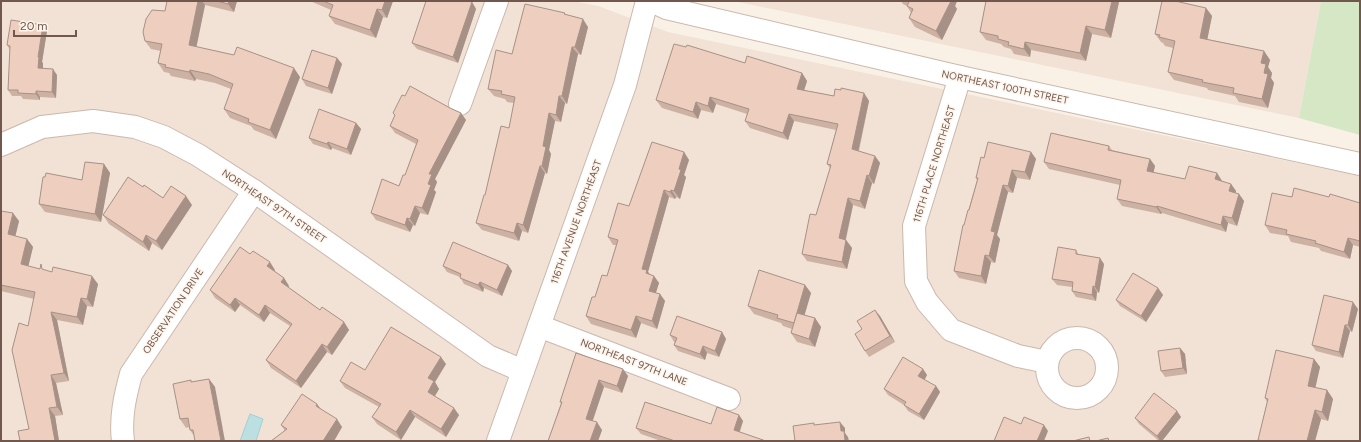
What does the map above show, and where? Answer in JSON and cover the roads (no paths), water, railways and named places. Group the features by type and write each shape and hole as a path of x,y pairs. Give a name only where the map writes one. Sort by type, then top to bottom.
{"street":[{"path":"460,104 497,1"},
{"name":"116TH AVENUE NORTHEAST","path":"498,441 625,85 647,1"},
{"name":"NORTHEAST 100TH STREET","path":"652,1 666,8 960,77 1360,164"},
{"name":"116TH PLACE NORTHEAST","path":"960,77 914,226 916,281 927,302 951,330 1018,356 1047,362"},
{"name":"NORTHEAST 97TH STREET","path":"1,145 42,127 94,121 135,127 164,137 191,151 254,191 488,356 523,371"},
{"name":"OBSERVATION DRIVE","path":"123,441 122,431 124,399 130,374 254,191"},
{"name":"NORTHEAST 97TH LANE","path":"539,326 729,399"}],"water":[{"path":"250,414 263,419 256,441 240,441"}]}
